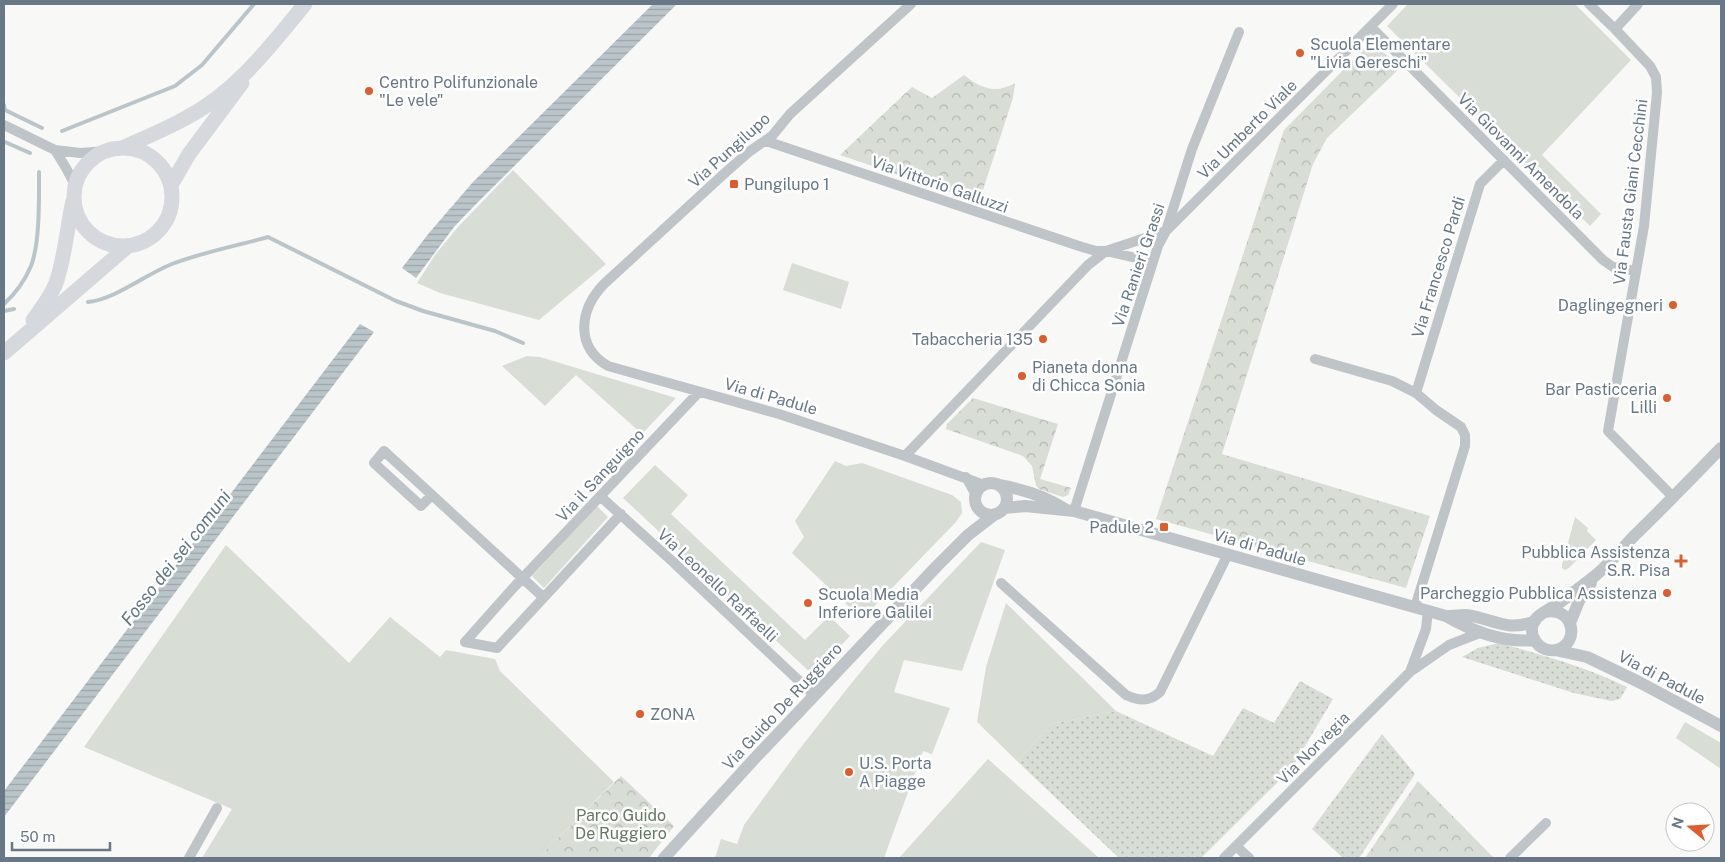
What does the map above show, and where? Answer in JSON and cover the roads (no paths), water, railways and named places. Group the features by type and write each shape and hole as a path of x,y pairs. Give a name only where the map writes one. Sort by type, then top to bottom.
{"main road":[{"path":"171,185 189,154 226,107 255,65 305,4"},
{"path":"17,340 38,313 56,282 75,190 79,177 88,164 106,151 122,148 185,119 206,105 255,65"},
{"path":"75,190 76,211 81,222 88,232 105,243 128,246 144,242 154,235 164,225 172,206 171,185 162,168 153,158 135,150 122,148"},
{"path":"4,353 128,246"}],"street":[{"name":"Via Pungilupo","path":"584,329 584,319 589,305 604,284 726,172 750,151 766,141 790,114 912,4"},
{"name":"Via Umberto Viale","path":"905,456 1088,265 1106,251 1166,230 1393,4"},
{"name":"Via Fausta Giani Cecchini","path":"1589,4 1646,60 1654,72 1657,84 1644,226 1608,431 1673,497"},
{"path":"1615,29 1638,4"},
{"name":"Via Giovanni Amendola","path":"1371,27 1603,260 1613,267 1636,271"},
{"name":"Via Ranieri Grassi","path":"1070,510 1192,149 1239,32"},
{"path":"4,125 55,150 80,153 106,151"},
{"name":"Via Vittorio Galluzzi","path":"766,141 1082,247 1096,251 1106,251"},
{"path":"55,150 66,168 75,190"},
{"name":"Via Francesco Pardi","path":"1416,393 1480,184 1504,160"},
{"path":"1106,251 1153,262"},
{"name":"Via di Padule","path":"584,329 586,339 593,352 608,366 779,414 966,477 984,485"},
{"path":"1315,359 1392,381 1416,393 1436,410 1456,422 1462,429 1466,439 1466,446 1415,607"},
{"name":"Via il Sanguigno","path":"620,514 497,648 465,642 699,392"},
{"path":"1597,574 1579,601 1571,626 1570,638 1567,643 1555,650 1541,648 1534,640 1532,629 1535,621 1597,574 1721,448"},
{"path":"432,494 421,506 374,462 384,451 432,494 543,597"},
{"path":"966,477 976,501 985,514 999,512 1007,501 1003,489 999,485 992,483 980,487 976,501"},
{"name":"Via di Padule","path":"999,485 1043,497 1070,510 1428,610 1482,632 1513,639 1534,640"},
{"name":"Via Leonello Raffaelli","path":"601,497 814,695"},
{"name":"Via Guido De Ruggiero","path":"968,535 976,501"},
{"name":"Via di Padule","path":"999,512 1025,506 1070,510"},
{"name":"Via Guido De Ruggiero","path":"664,858 717,798 968,535 999,512"},
{"path":"1001,583 1126,695 1146,700 1151,699 1160,692 1228,554"},
{"name":"Via Norvegia","path":"1410,672 1426,629 1428,610"},
{"path":"1545,612 1561,613 1571,626 1578,644 1587,657"},
{"name":"Via di Padule","path":"1446,616 1466,615 1511,626 1524,625 1535,621"},
{"name":"Via Norvegia","path":"1224,858 1410,672 1449,645 1482,632"},
{"name":"Via di Padule","path":"1555,650 1587,657 1639,682 1721,726"},
{"path":"189,858 217,808"},
{"path":"1510,858 1546,823"},
{"path":"1236,846 1249,858"}],"waterway":[{"path":"62,131 175,86 202,65 254,4"},
{"path":"4,105 5,110 42,128"},
{"path":"5,142 30,153"},
{"path":"4,304 23,282 34,256 38,220 39,172"},
{"path":"88,302 109,296 172,264 268,237 396,301 423,311 495,331 523,343"},
{"path":"4,311 14,309"}],"place":[{"name":"Scuola Elementare \"Livia Gereschi\"","path":"1300,53"},
{"name":"Centro Polifunzionale \"Le vele\"","path":"369,91"},
{"name":"Pungilupo 1","path":"734,184"},
{"name":"Daglingegneri","path":"1673,305"},
{"name":"Tabaccheria 135","path":"1043,339"},
{"name":"Pianeta donna di Chicca Sonia","path":"1022,376"},
{"name":"Bar Pasticceria Lilli","path":"1667,398"},
{"name":"Padule 2","path":"1164,527"},
{"name":"Pubblica Assistenza S.R. Pisa","path":"1681,561"},
{"name":"Parcheggio Pubblica Assistenza","path":"1667,593"},
{"name":"Scuola Media Inferiore Galilei","path":"808,603"},
{"name":"ZONA","path":"640,714"},
{"name":"U.S. Porta A Piagge","path":"849,772"}],"water label":[{"name":"Fosso dei sei comuni","path":"176,558"}],"park label":[{"name":"Parco Guido De Ruggiero","path":"621,824"}]}
